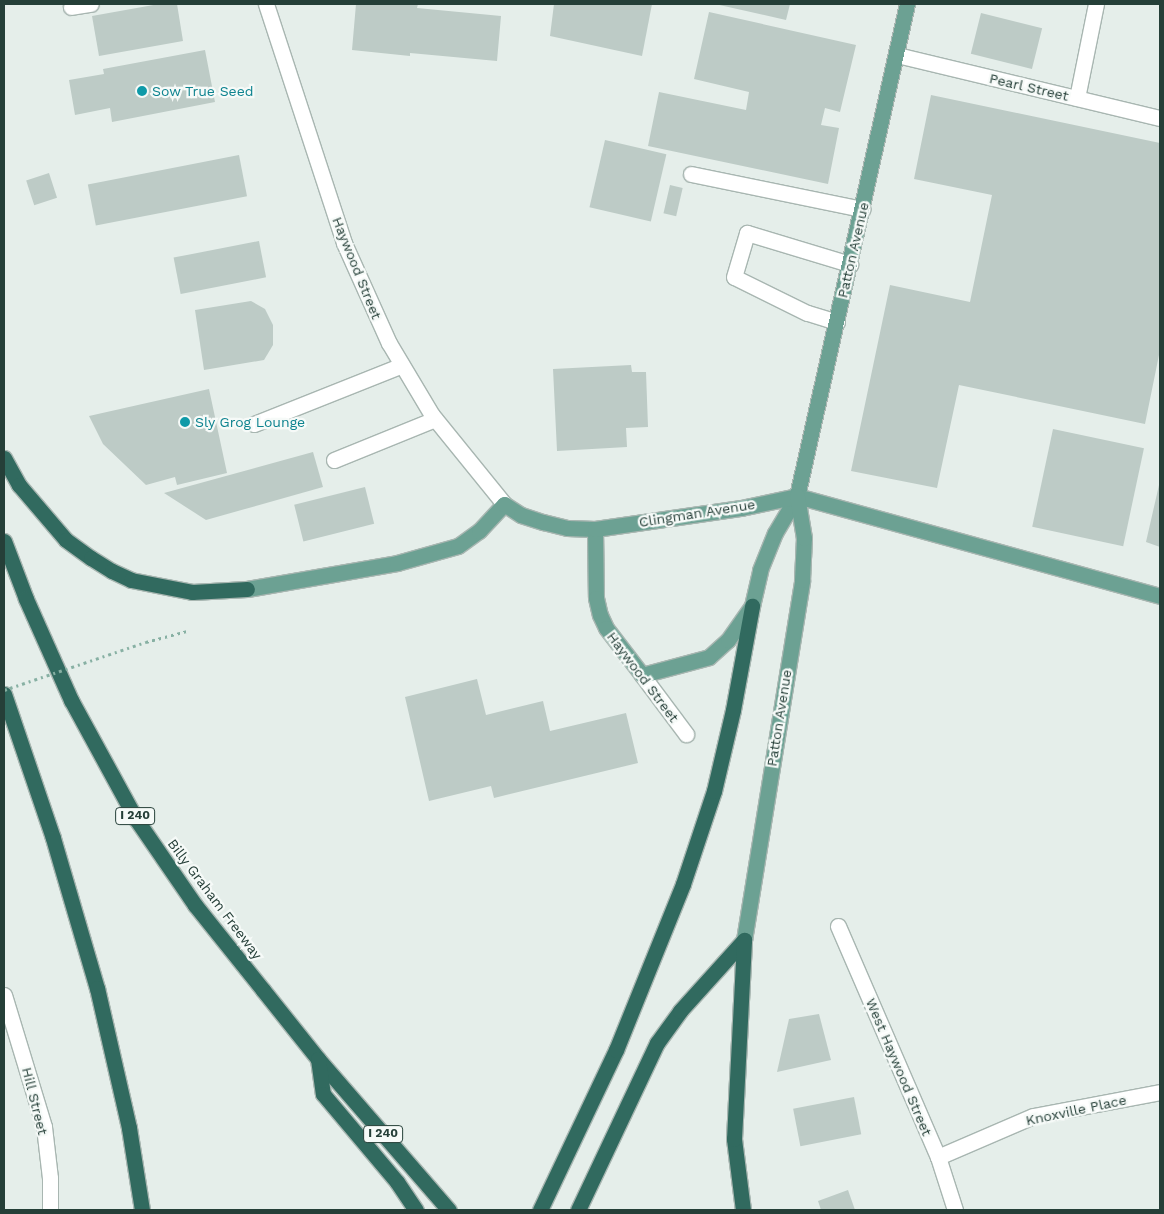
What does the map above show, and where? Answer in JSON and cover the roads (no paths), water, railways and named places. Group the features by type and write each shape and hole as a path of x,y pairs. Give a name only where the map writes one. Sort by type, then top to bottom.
{"highway":[{"path":"4,458 20,485 66,540 90,558 112,571 131,580 192,592 247,589"},
{"name":"Billy Graham Freeway","path":"4,541 71,700 136,819 195,905 318,1059 449,1210"},
{"path":"540,1210 620,1041 683,884 714,791 733,710 752,606"},
{"path":"4,694 54,838 97,988 129,1128 142,1210"},
{"path":"578,1210 657,1043 680,1011 744,940"},
{"path":"743,1210 734,1140 744,940"},
{"path":"318,1059 323,1094 397,1182 416,1210"}],"main road":[{"name":"Patton Avenue","path":"752,606 760,570 775,533 797,496 907,4"},
{"name":"Patton Avenue","path":"744,940 802,580 804,538 797,496"},
{"name":"Clingman Avenue","path":"504,504 521,515 543,522 567,528 595,529 741,508 797,496 1160,596"},
{"path":"247,589 397,563 458,546 479,531 504,504"},
{"name":"Haywood Street","path":"595,529 596,598 600,615 606,628 642,675"},
{"path":"642,675 709,657 728,640 752,606"}],"street":[{"path":"71,7 90,4"},
{"name":"Haywood Street","path":"266,4 344,243 389,343 435,419 504,504"},
{"path":"1077,98 1096,4"},
{"name":"Pearl Street","path":"897,55 1160,118"},
{"path":"690,174 862,209"},
{"path":"837,322 807,313 734,278 747,233 850,264"},
{"path":"254,424 402,364"},
{"path":"334,460 435,419"},
{"name":"Haywood Street","path":"642,675 686,734"},
{"name":"West Haywood Street","path":"838,926 938,1156 955,1210"},
{"name":"Hill Street","path":"4,995 44,1127 50,1178 50,1210"},
{"name":"Knoxville Place","path":"938,1156 1033,1116 1160,1092"}],"place":[{"name":"Sow True Seed","path":"142,91"},
{"name":"Sly Grog Lounge","path":"185,422"}]}
